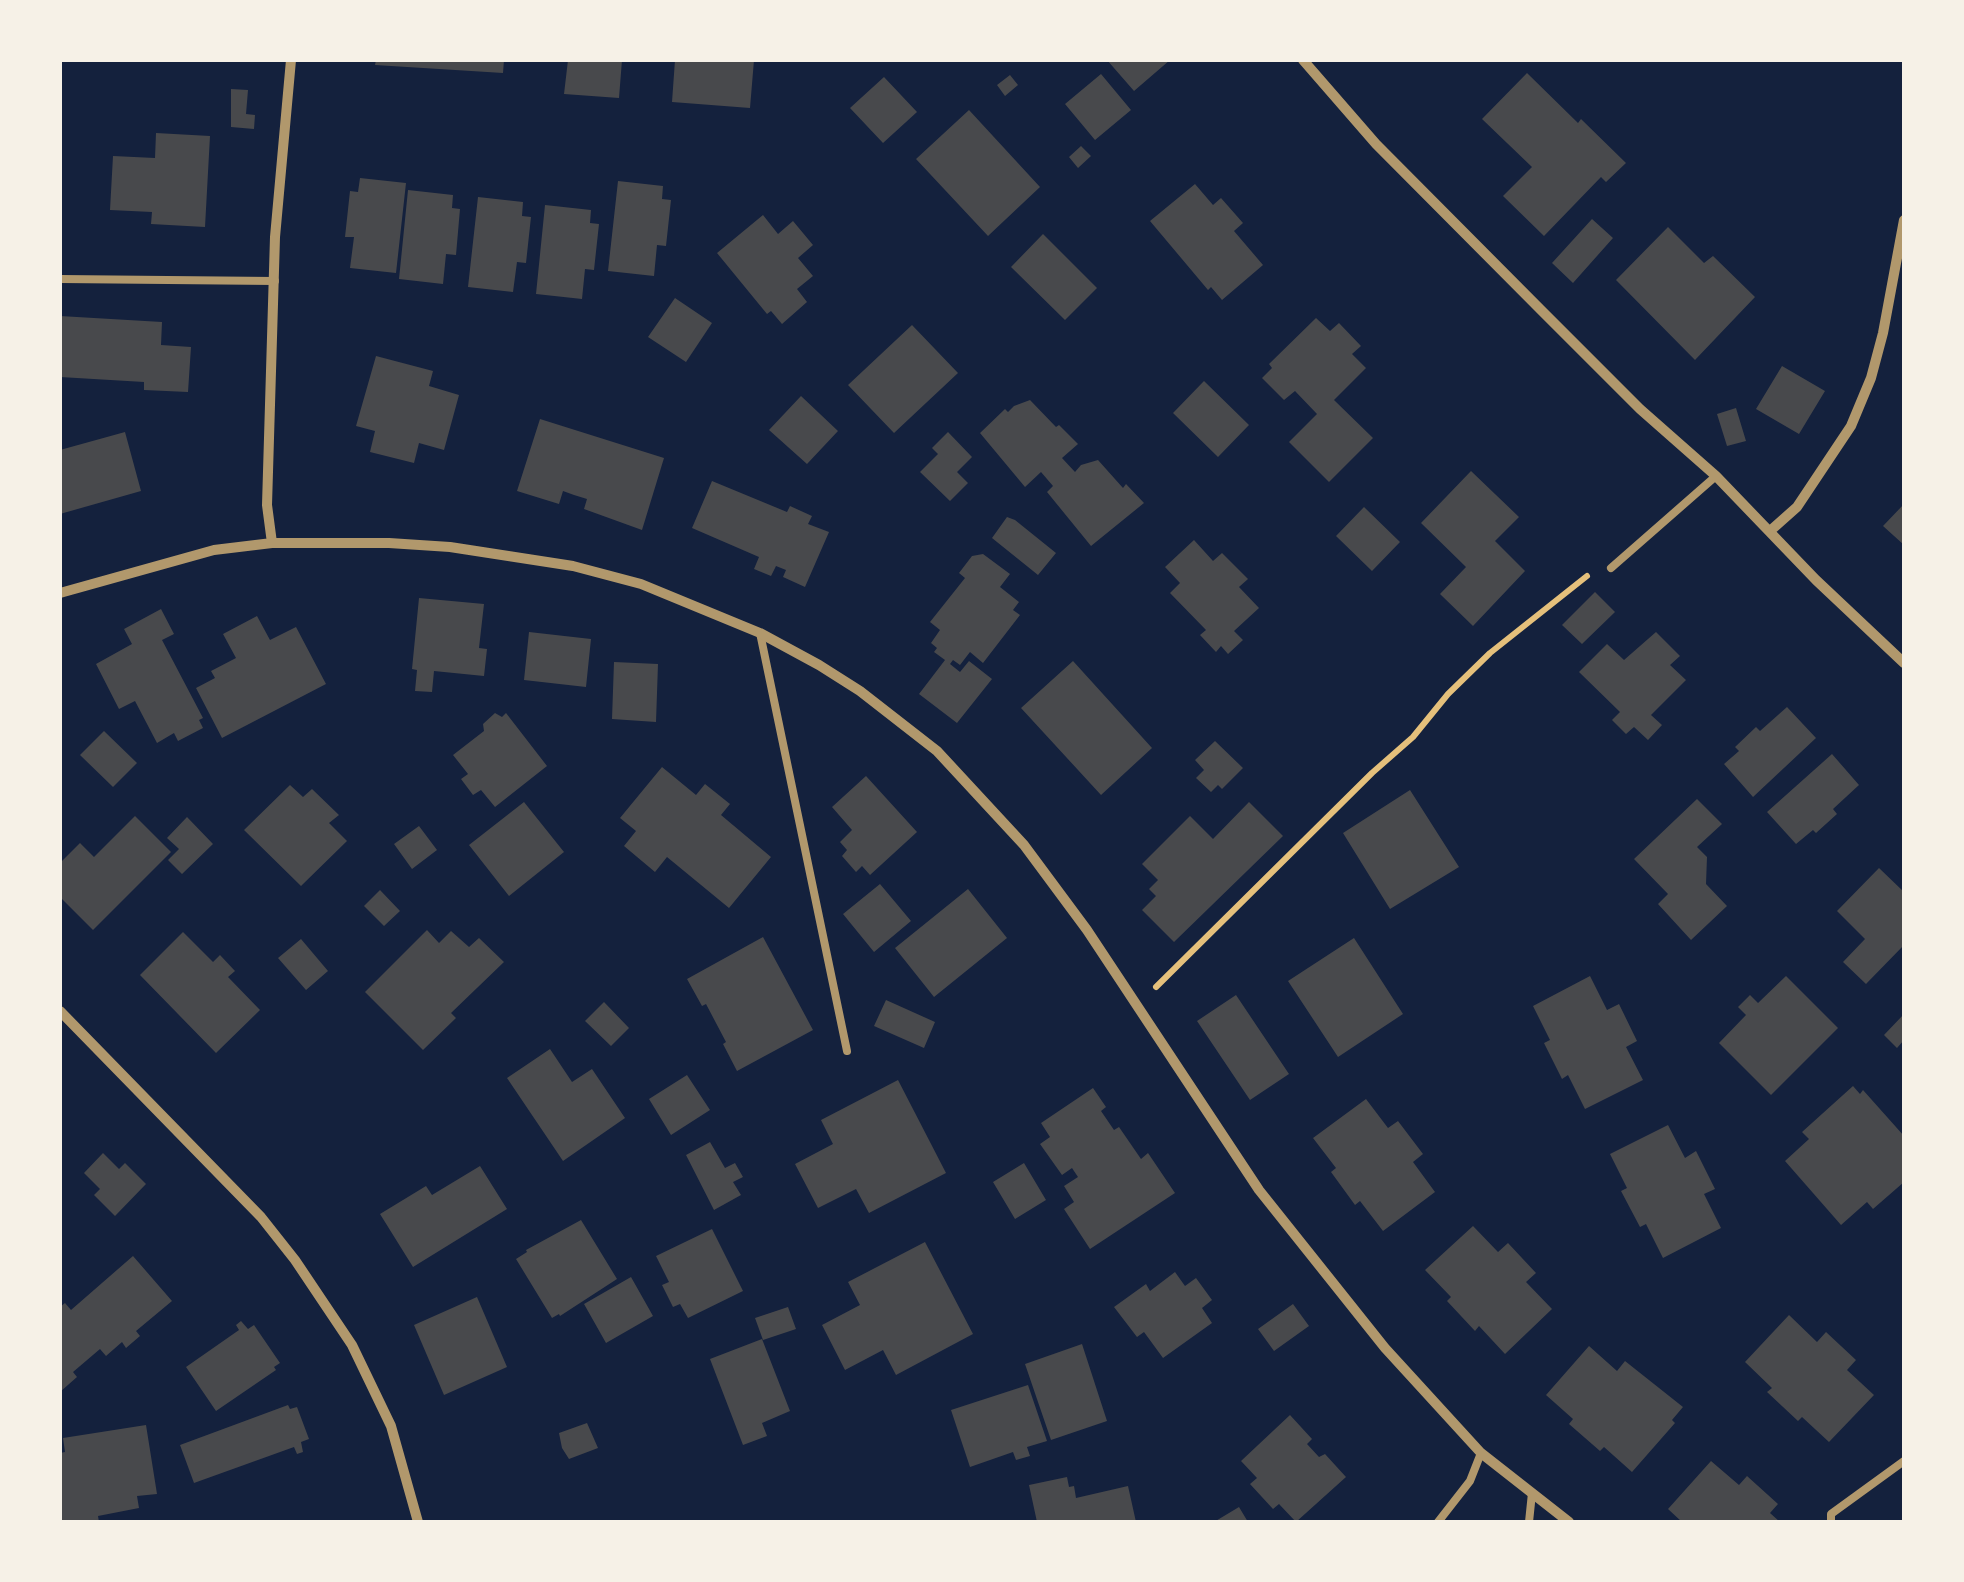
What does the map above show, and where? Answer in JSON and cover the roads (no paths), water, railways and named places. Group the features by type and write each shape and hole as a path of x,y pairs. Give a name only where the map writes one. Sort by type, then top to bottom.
{"street":[{"path":"272,543 267,505 274,280 291,60"},
{"path":"1302,60 1345,110 1640,409 1716,476 1816,580 1904,663"},
{"path":"1770,531 1797,508 1851,426 1871,378 1883,333 1904,220"},
{"path":"60,593 214,550 272,543 404,544 572,566 641,584 760,633 860,691 951,764 1024,845 1087,930 1258,1190 1386,1348 1481,1453 1570,1522"},
{"path":"60,1011 261,1216 294,1260 352,1345 391,1426 418,1522"}],"lane":[{"path":"60,279 274,280"},
{"path":"1611,568 1716,476"},
{"path":"760,633 846,1051"},
{"path":"1438,1522 1470,1480 1481,1453"},
{"path":"1832,1522 1832,1514 1904,1460"},
{"path":"1529,1522 1532,1493"}]}
